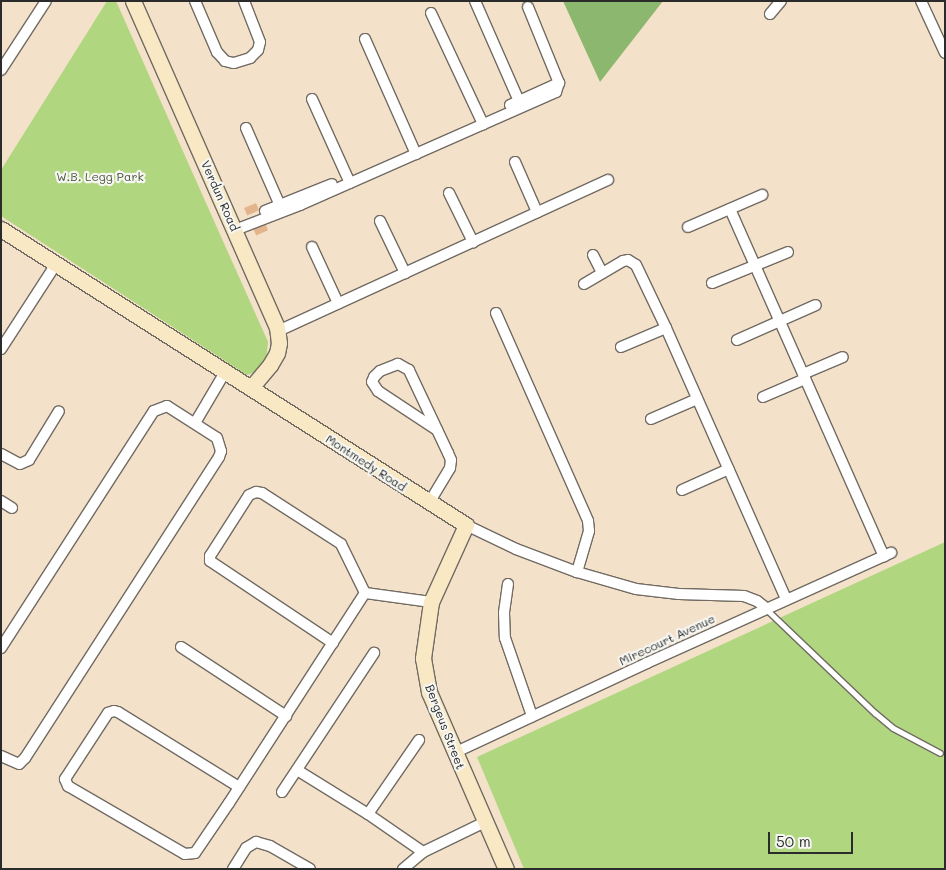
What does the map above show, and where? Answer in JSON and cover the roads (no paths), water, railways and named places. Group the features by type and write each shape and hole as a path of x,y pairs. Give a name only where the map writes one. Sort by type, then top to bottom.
{"street":[{"path":"1,70 46,1"},
{"name":"Verdun Road","path":"133,1 234,227 278,331"},
{"path":"195,1 217,52 225,61 234,63 250,58 258,50 260,42 244,1"},
{"path":"475,1 520,104"},
{"path":"770,14 781,1"},
{"path":"921,1 945,53"},
{"path":"234,227 415,151 520,104 559,83 528,7"},
{"path":"431,13 482,121"},
{"path":"365,39 415,151"},
{"path":"312,99 349,180"},
{"path":"246,128 282,208"},
{"path":"515,162 537,212"},
{"path":"251,388 270,365 279,343 278,331 608,180"},
{"path":"449,193 473,242"},
{"path":"688,227 762,195"},
{"path":"730,209 804,376"},
{"path":"380,221 405,273"},
{"name":"Montmedy Road","path":"1,229 466,525 516,548 577,572 636,589 678,594 744,596 757,601 766,608"},
{"path":"312,247 338,303"},
{"path":"712,283 788,252"},
{"path":"594,256 602,273"},
{"path":"584,284 623,261 633,262 666,328 786,599"},
{"path":"1,349 56,264"},
{"path":"737,340 816,305"},
{"path":"496,313 588,521 588,531 577,572"},
{"path":"621,347 666,328"},
{"path":"763,397 843,357"},
{"path":"429,503 450,468 451,460 437,430 409,370 398,364 380,371 372,382 378,391 437,430"},
{"path":"195,423 225,372"},
{"name":"Mirecourt Avenue","path":"454,753 766,608 888,554 804,376"},
{"path":"651,419 697,399"},
{"path":"1,648 154,411 167,406 216,438 221,450 219,457 25,758 18,764 1,756"},
{"path":"1,454 20,464 29,460 59,411"},
{"path":"682,490 729,469"},
{"path":"333,643 210,561 210,556 249,495 256,492 262,493 341,544 364,593"},
{"path":"1,501 12,508"},
{"name":"Bergeus Street","path":"466,525 432,602 423,658 429,692 506,869"},
{"path":"508,584 504,613 505,638 532,716"},
{"path":"364,593 432,602"},
{"path":"240,787 114,711 108,713 65,778 68,786 189,855 198,852 286,716 333,643 364,593"},
{"path":"181,647 286,716"},
{"path":"282,792 374,653"},
{"path":"368,814 419,740"},
{"path":"297,770 368,814 422,852"},
{"path":"403,869 422,852 485,822"},
{"path":"233,869 246,848 256,842 270,846 310,869"}],"lane":[{"path":"766,608 875,713 893,728 940,754"}],"park label":[{"name":"W.B. Legg Park","path":"100,177"}]}
